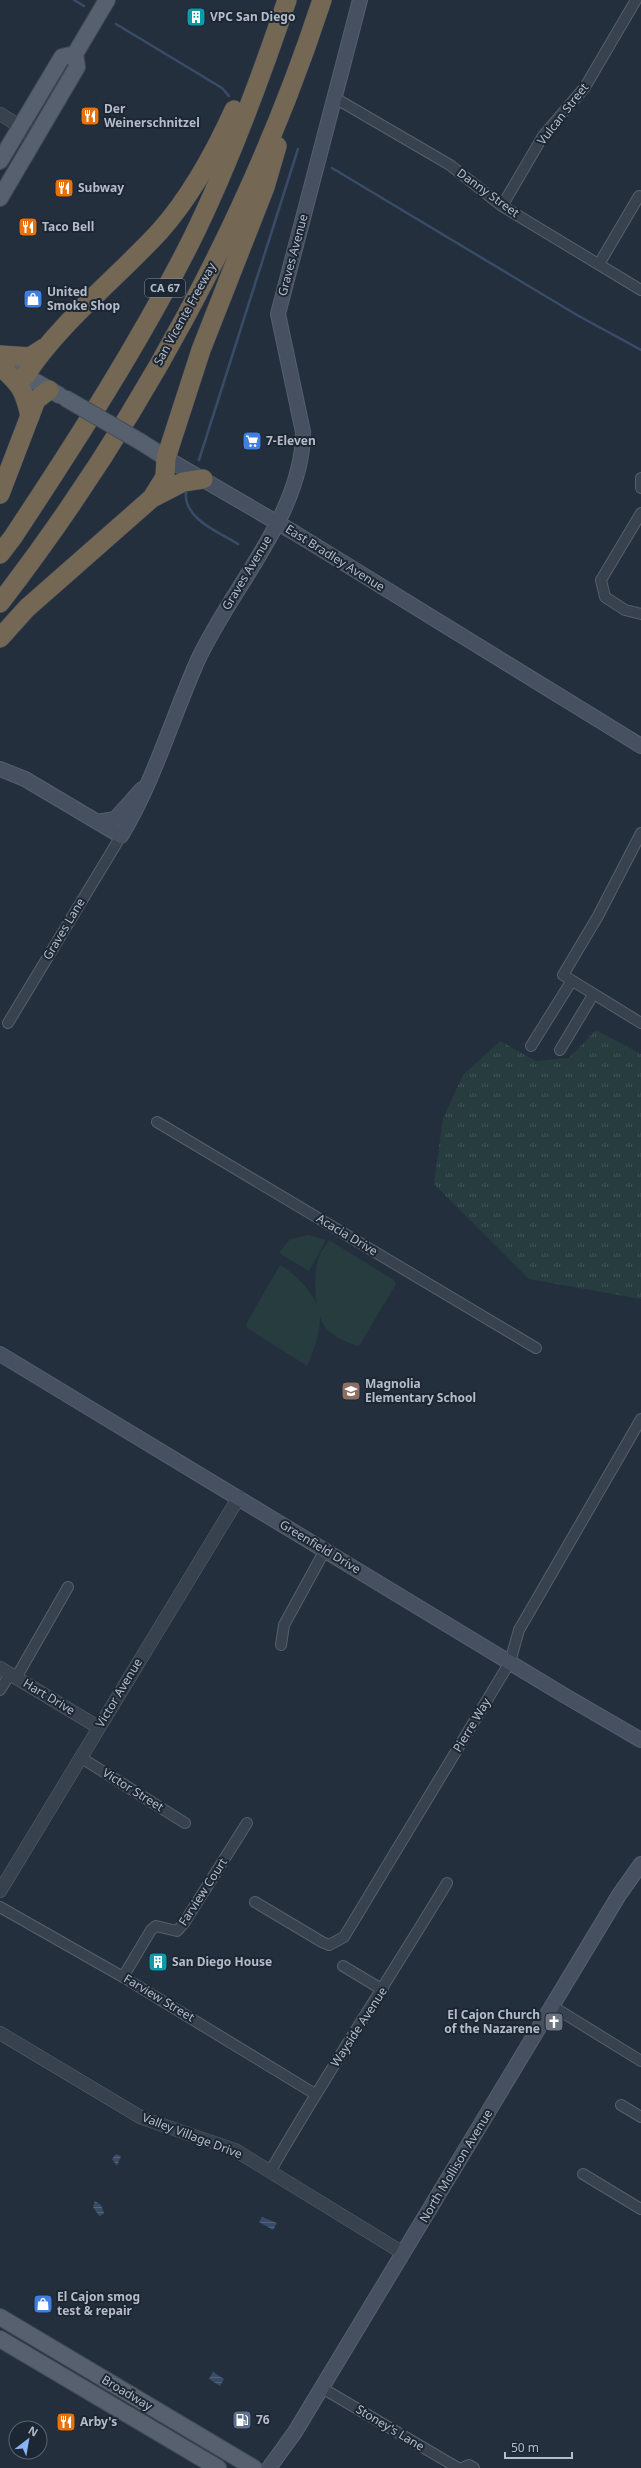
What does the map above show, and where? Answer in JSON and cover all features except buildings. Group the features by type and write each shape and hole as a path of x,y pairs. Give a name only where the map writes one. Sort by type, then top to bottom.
{"highway":[{"path":"25,376 53,341 160,230 187,194 222,136 287,0"},
{"name":"CA 67","path":"0,554 17,531 97,406 146,325 193,236 256,92 287,0"},
{"name":"San Vicente Freeway","path":"0,603 66,512 184,322 217,257 299,70 322,0"},
{"path":"152,498 165,477 166,458 201,350 265,186 299,70"},
{"path":"0,355 30,358 53,341"},
{"path":"0,366 15,380 25,393 30,416"},
{"path":"0,494 36,400 57,394"},
{"path":"0,638 27,608 152,498 183,482 203,479"}],"main road":[{"path":"0,198 37,137 76,67 75,54 107,0"},
{"name":"Graves Avenue","path":"121,836 148,788 183,696 207,642 278,522 297,481 303,448 304,432 278,314 360,0"},
{"path":"0,161 62,58 75,54"},
{"name":"East Bradley Avenue","path":"0,361 278,522 641,746"},
{"path":"0,768 25,779 121,836"},
{"path":"97,822 115,819 139,789 148,788"},
{"name":"Greenfield Drive","path":"0,1354 641,1740"},
{"name":"North Mollison Avenue","path":"269,2468 295,2432 619,1895 641,1864"},
{"name":"Broadway","path":"0,2317 254,2468"},
{"name":"Broadway","path":"0,2339 218,2468"}],"street":[{"name":"Vulcan Street","path":"502,206 543,136 585,87 636,0"},
{"name":"Danny Street","path":"335,98 450,165 502,206 641,290"},
{"path":"0,114 37,137"},
{"path":"599,264 639,196"},
{"path":"641,478 641,488"},
{"path":"641,513 601,580 602,590 605,597 625,610 641,614"},
{"path":"641,833 598,916 563,975 571,982 641,1023"},
{"name":"Graves Lane","path":"8,1022 121,836"},
{"path":"531,1046 571,982"},
{"path":"560,1050 593,995"},
{"name":"Acacia Drive","path":"157,1122 536,1348"},
{"name":"Pierre Way","path":"255,1902 329,1945 344,1937 510,1662 519,1630 641,1419"},
{"name":"Victor Avenue","path":"0,1891 98,1727 239,1497"},
{"path":"281,1646 284,1625 326,1550"},
{"path":"0,1690 9,1673 68,1587"},
{"name":"Hart Drive","path":"9,1673 98,1727"},
{"name":"Victor Street","path":"80,1758 185,1823"},
{"name":"Farview Court","path":"123,1977 150,1930 156,1926 177,1931 184,1923 247,1824"},
{"name":"Wayside Avenue","path":"271,2170 315,2094 383,1990 447,1883"},
{"name":"Farview Street","path":"0,1907 123,1977 315,2094"},
{"path":"343,1966 383,1990"},
{"path":"552,2006 641,2061"},
{"name":"Valley Village Drive","path":"0,2033 142,2118 235,2150 271,2170 403,2253"},
{"path":"621,2105 641,2117"},
{"path":"584,2174 641,2209"},
{"name":"Stoney's Lane","path":"322,2388 458,2468"},
{"path":"462,2468 469,2465 474,2468"}],"green space":[{"path":"596,1030 641,1054 641,1299 529,1279 434,1184 443,1118 463,1075 500,1041 536,1061 569,1058"},
{"path":"309,1235 326,1240 309,1271 279,1253 290,1239"},
{"path":"329,1240 394,1280 396,1284 359,1346 334,1335 323,1324 320,1316 315,1290 316,1272 319,1256"},
{"path":"280,1265 300,1280 312,1295 319,1310 319,1331 307,1366 247,1328 246,1324"}],"water":[{"path":"116,2154 121,2156 117,2166 112,2159"},
{"path":"95,2201 101,2205 104,2213 102,2215 99,2216 93,2207"},
{"path":"262,2217 277,2223 273,2230 259,2222"},
{"path":"213,2372 224,2379 220,2386 209,2379"}],"waterway":[{"path":"74,0 84,6"},
{"path":"116,24 222,88 229,96"},
{"path":"199,460 298,149"},
{"path":"332,168 577,315 641,350"},
{"path":"186,492 190,510 196,517 204,524 238,544"}],"place":[{"name":"VPC San Diego","path":"196,17"},
{"name":"Der Weinerschnitzel","path":"90,116"},
{"name":"Subway","path":"64,188"},
{"name":"Taco Bell","path":"28,227"},
{"name":"United Smoke Shop","path":"33,299"},
{"name":"7-Eleven","path":"252,441"},
{"name":"Magnolia Elementary School","path":"351,1391"},
{"name":"San Diego House","path":"158,1962"},
{"name":"El Cajon Church of the Nazarene","path":"554,2022"},
{"name":"El Cajon smog test & repair","path":"43,2304"},
{"name":"76","path":"242,2420"},
{"name":"Arby's","path":"66,2422"}]}
